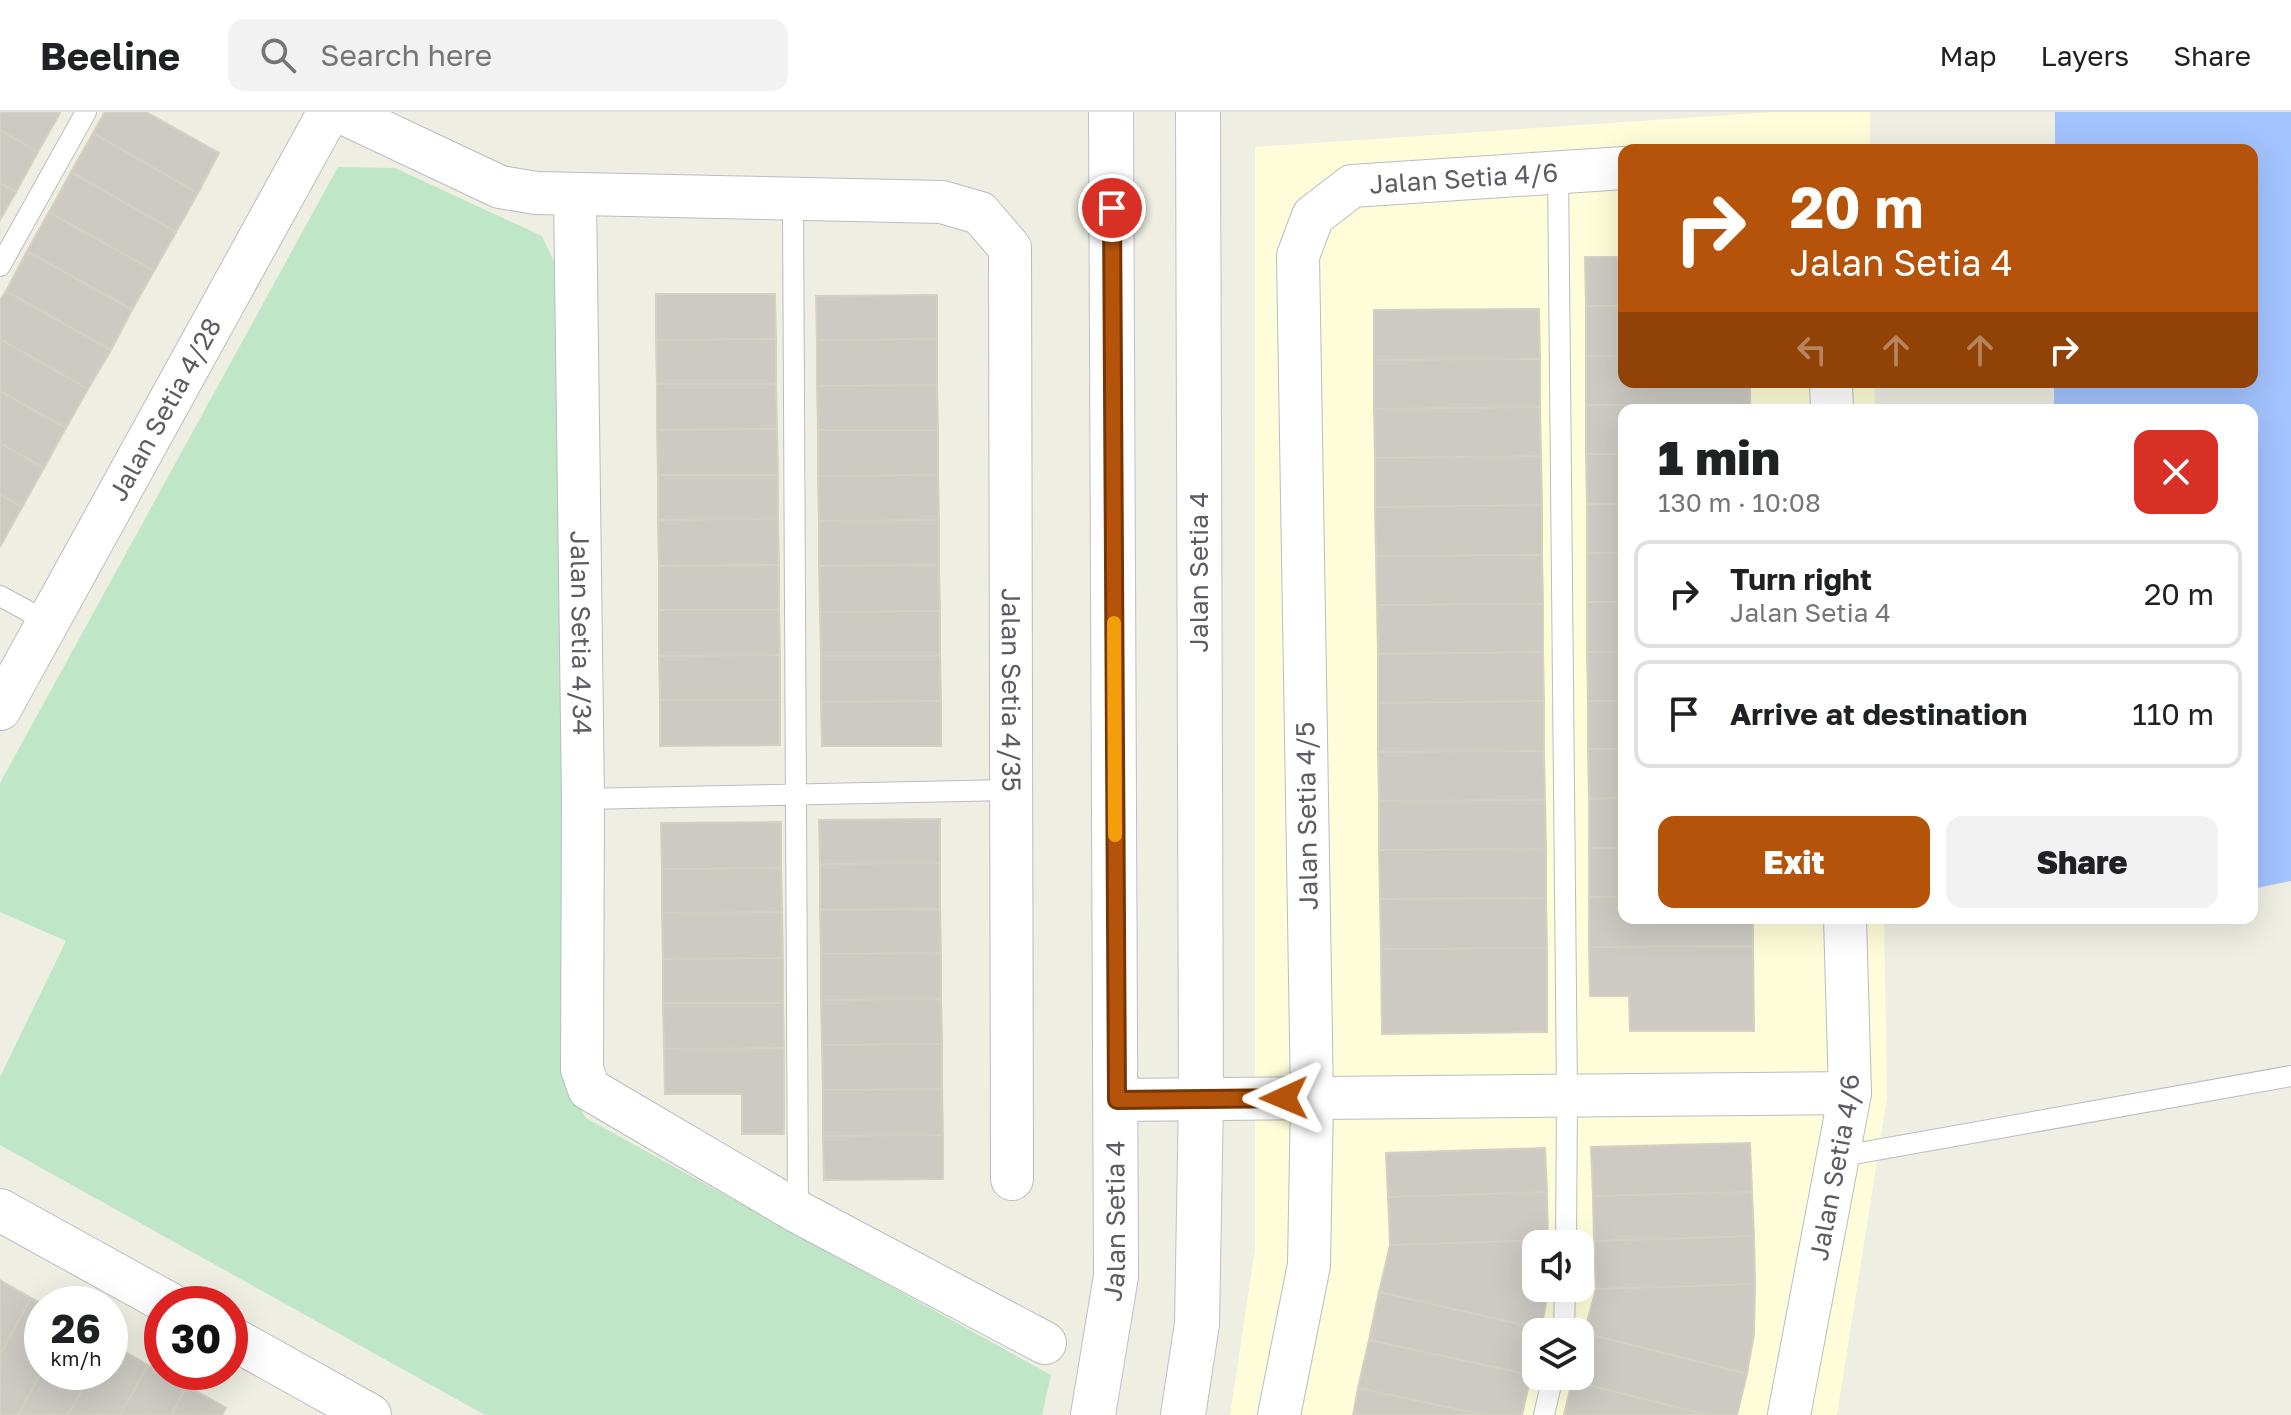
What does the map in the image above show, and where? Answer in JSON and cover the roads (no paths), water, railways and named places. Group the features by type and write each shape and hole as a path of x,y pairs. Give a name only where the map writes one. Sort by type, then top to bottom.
{"street":[{"name":"Jalan Setia 4/28","path":"0,709 329,112"},
{"path":"341,112 500,187 575,195 793,199"},
{"name":"Jalan Setia 4","path":"1093,1415 1116,1276 1111,112"},
{"name":"Jalan Setia 4","path":"1183,1415 1197,1324 1201,1099 1198,112"},
{"name":"Jalan Setia 4/6","path":"1313,216 1352,186 1618,168"},
{"name":"Jalan Setia 4/34","path":"575,195 583,799 582,1069 589,1089 603,1100 798,1212"},
{"name":"Jalan Setia 4/35","path":"793,199 942,202 980,213 1010,248 1012,1179"},
{"name":"Jalan Setia 4/5","path":"1279,1415 1309,1265 1312,1098 1298,256 1313,216"},
{"name":"Jalan Setia 4/6","path":"1789,1415 1850,1093 1845,924"},
{"path":"1117,1100 1850,1093"},
{"path":"0,1210 144,1290"},
{"path":"798,1212 1045,1343"},
{"path":"248,1347 370,1415"}],"lane":[{"path":"0,266 86,112"},
{"path":"1558,170 1566,1230"},
{"path":"793,199 798,1212"},
{"path":"0,596 48,622"},
{"path":"583,799 1009,790"},
{"path":"1837,1157 2291,1076"},
{"path":"1544,1415 1550,1390"}],"water":[{"path":"2055,112 2291,112 2291,881 2258,888 2258,404 2054,404 2054,388 2258,388 2258,144 2055,144"}]}
